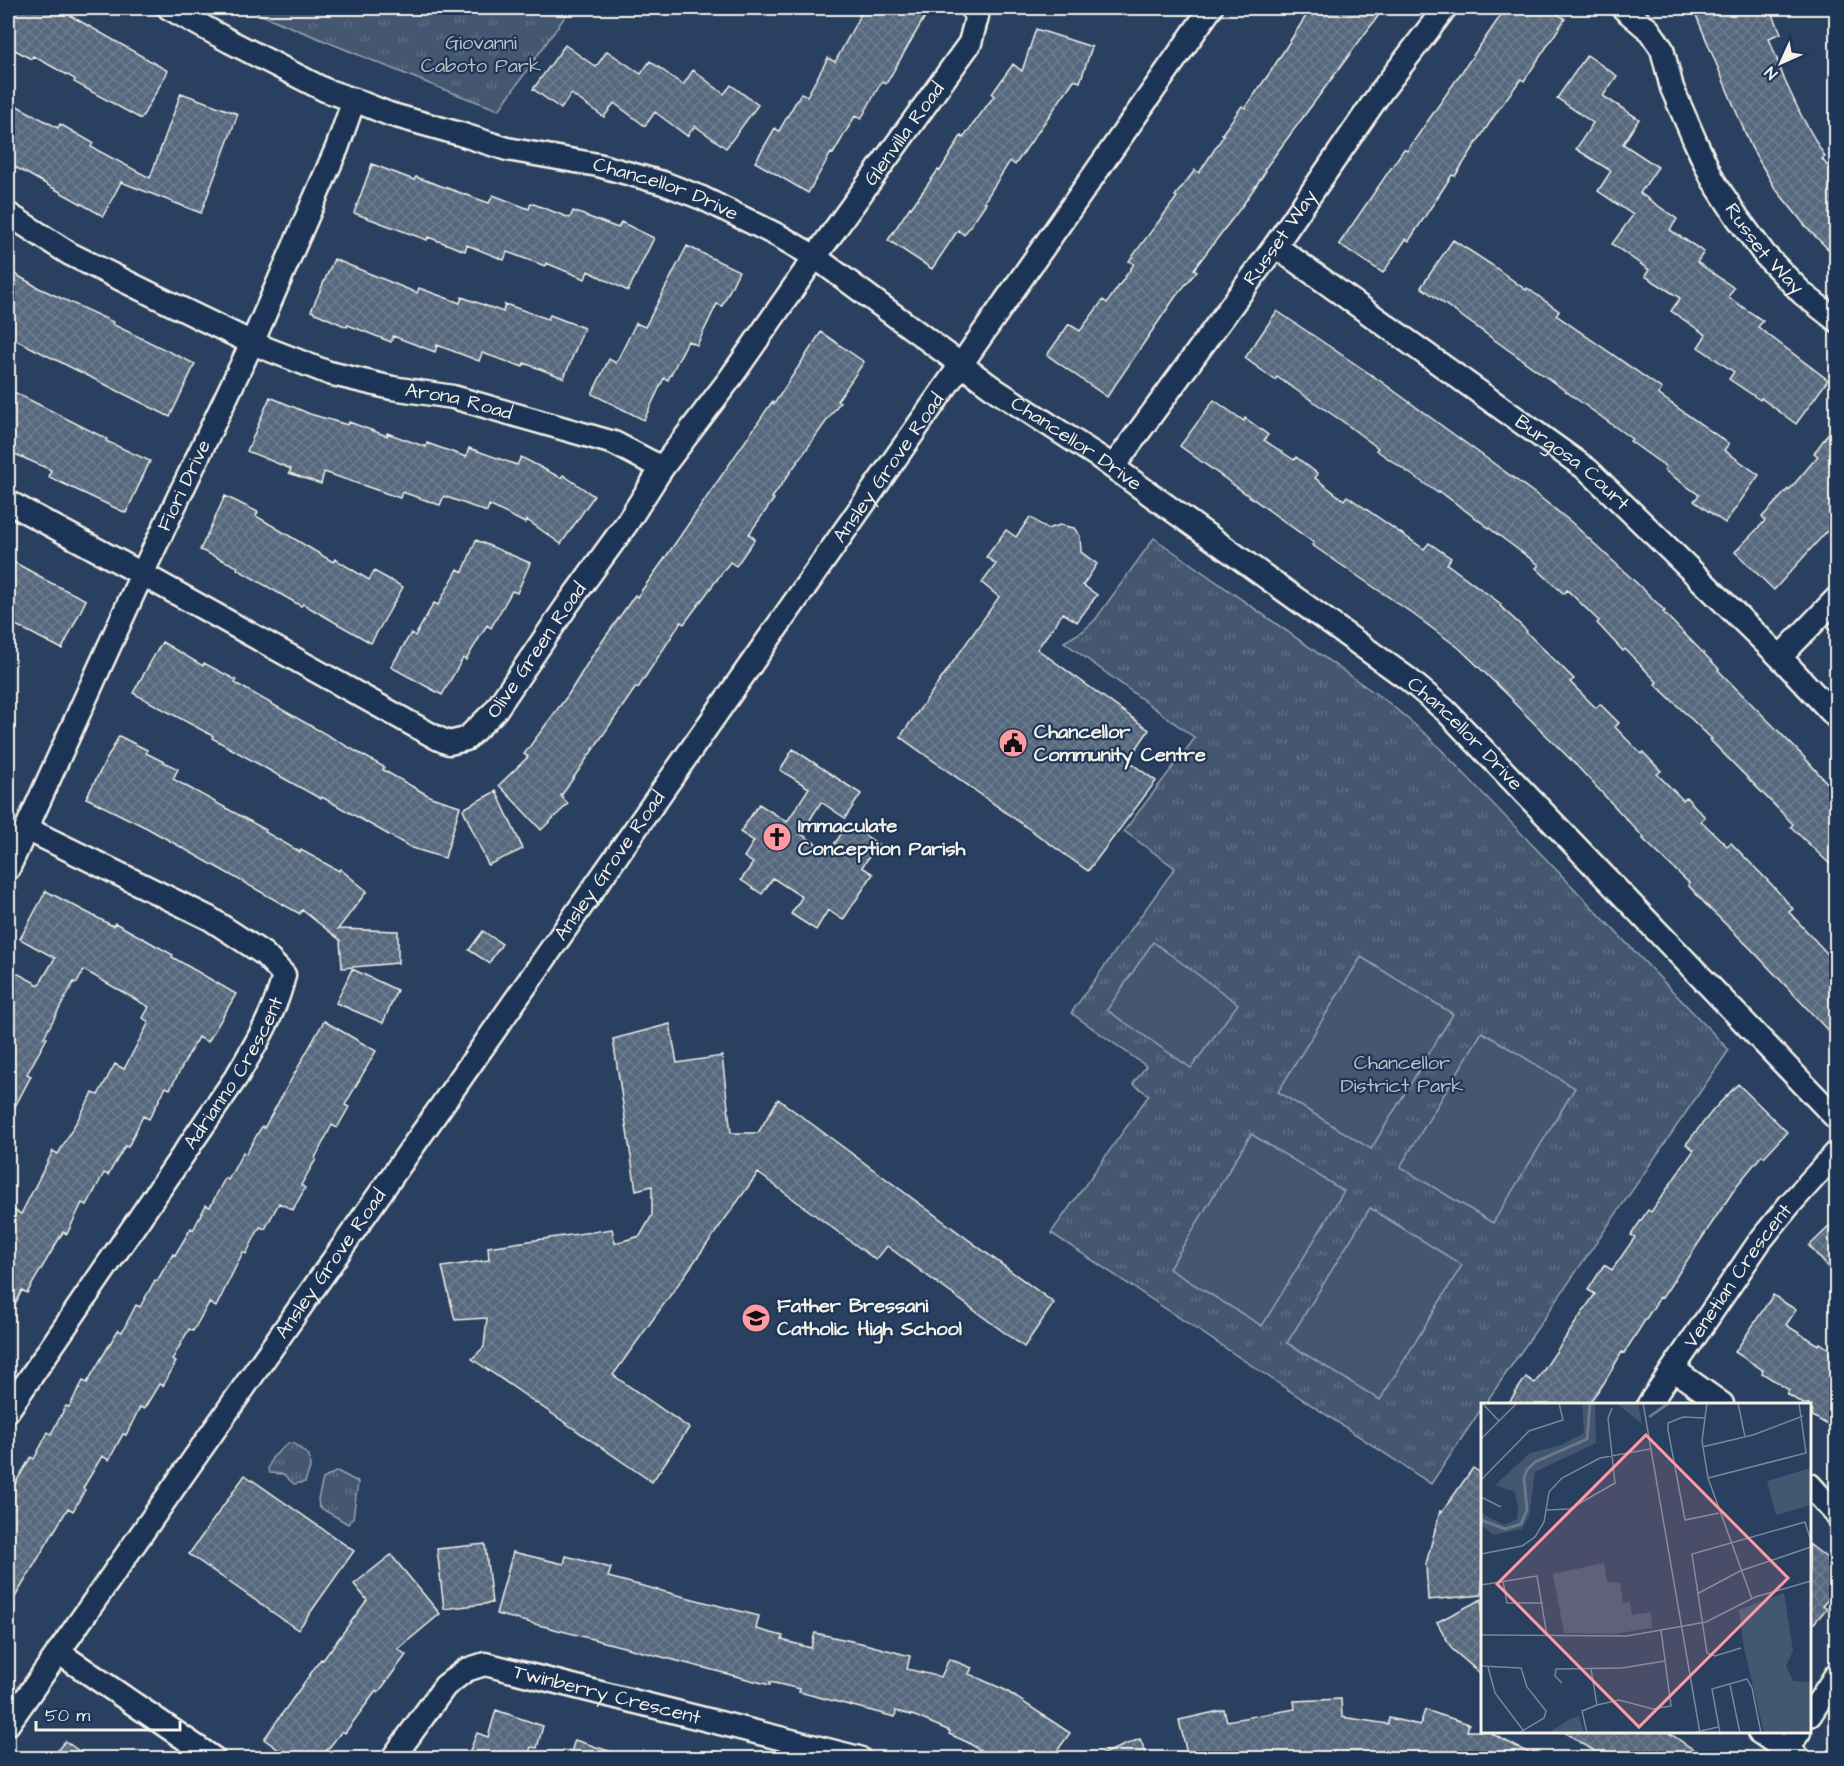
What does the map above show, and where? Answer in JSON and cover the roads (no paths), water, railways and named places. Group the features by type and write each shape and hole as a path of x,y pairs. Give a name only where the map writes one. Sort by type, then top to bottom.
{"street":[{"name":"Chancellor Drive","path":"169,8 325,90 389,114 507,149 598,165 663,183 738,214 815,257 997,391 1113,467 1399,673 1446,711 1836,1118"},
{"name":"Glenvilla Road","path":"815,257 970,43 977,16 971,8"},
{"name":"Ansley Grove Road","path":"8,1724 1211,8"},
{"name":"Russet Way","path":"1113,467 1275,246 1380,93 1445,8"},
{"name":"Russet Way","path":"1623,8 1649,30 1662,49 1672,88 1713,180 1737,218 1765,255 1803,294 1836,320"},
{"name":"Fiori Drive","path":"8,869 142,574 252,343 337,148 354,100"},
{"name":"Arona Road","path":"8,214 70,254 252,343 329,373 392,388 453,397 614,443 662,468"},
{"name":"Burgosa Court","path":"1275,246 1588,470 1780,657 1836,717"},
{"name":"Olive Green Road","path":"8,502 437,738 449,743 466,739 495,711 627,523 662,468 729,380 815,257"},
{"path":"1780,657 1836,599"},
{"name":"Adrianno Crescent","path":"8,1410 237,1076 280,995 284,975 264,954 209,918 27,829"},
{"name":"Venetian Crescent","path":"1649,1403 1760,1241 1836,1153"},
{"path":"1673,1369 1721,1403"},
{"path":"1811,1487 1836,1514"},
{"path":"58,1652 213,1758"},
{"name":"Twinberry Crescent","path":"393,1758 445,1686 466,1670 484,1664 859,1758"},
{"path":"1811,1712 1836,1675"},
{"path":"1762,1733 1792,1754 1798,1733"}],"place":[{"name":"Chancellor Community Centre","path":"1013,743"},
{"name":"Immaculate Conception Parish","path":"777,837"},
{"name":"Father Bressani Catholic High School","path":"756,1318"}],"park label":[{"name":"Giovanni Caboto Park","path":"481,54"},
{"name":"Chancellor District Park","path":"1402,1074"}]}
